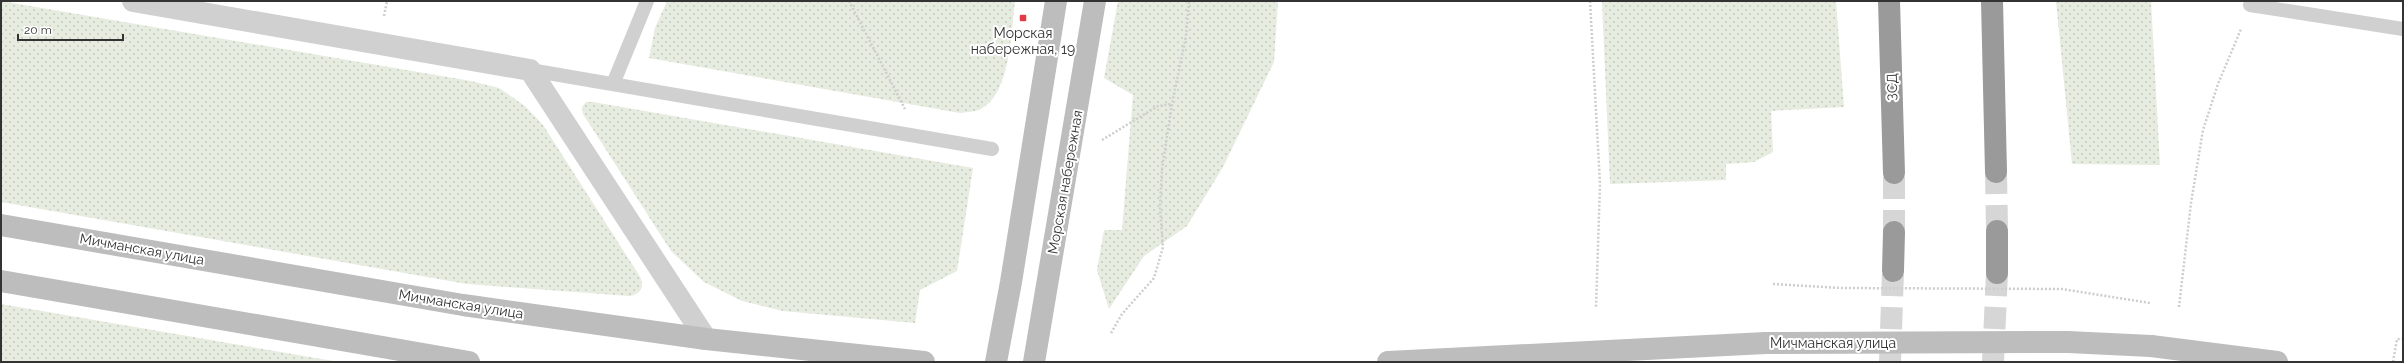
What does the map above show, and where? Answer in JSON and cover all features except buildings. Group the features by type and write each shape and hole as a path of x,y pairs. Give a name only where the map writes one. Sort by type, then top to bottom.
{"highway":[{"name":"ЗСД","path":"1889,1 1894,173"},
{"path":"1992,1 1996,172"},
{"path":"1997,231 1997,273"},
{"path":"1894,232 1894,271"}],"main road":[{"path":"996,362 1011,282 1056,1"},
{"name":"Морская набережная","path":"1034,362 1095,1"},
{"name":"Мичманская улица","path":"1,225 463,305 706,339 924,362"},
{"path":"1,281 469,362"},
{"name":"Мичманская улица","path":"1388,362 1766,343 2068,342 2152,346 2278,362"}],"street":[{"path":"134,1 530,70 706,339"}],"lane":[{"path":"613,84 647,1"},
{"path":"2250,5 2403,29"},
{"path":"530,70 992,149"}],"path":[{"path":"384,18 387,1"},
{"path":"849,1 906,111"},
{"path":"1110,333 1122,314 1154,278 1163,247 1160,207 1162,169 1172,104 1186,36 1189,1"},
{"path":"1590,1 1600,184 1596,308"},
{"path":"2179,308 2191,203 2203,130 2218,84 2250,5"},
{"path":"1098,142 1125,128 1158,106 1172,104"},
{"path":"1773,284 1841,288 2062,289 2150,304"},
{"path":"2393,362 2397,338 2403,340"}],"shaded area":[{"path":"1,1 471,81 499,88 525,106 543,125 639,275 642,283 641,289 637,293 629,296 467,284 1,202"},
{"path":"667,1 1015,1 1008,60 1004,76 998,90 991,101 981,109 960,113 649,58 655,28"},
{"path":"1118,1 1278,1 1274,62 1223,167 1187,226 1144,256 1109,309 1097,270 1104,230 1122,230 1133,95 1104,78"},
{"path":"1602,1 1836,1 1844,107 1771,111 1773,152 1754,162 1726,164 1726,180 1610,184"},
{"path":"2056,1 2151,1 2160,165 2072,164"},
{"path":"586,102 973,168 957,271 920,290 915,323 783,311 742,301 704,282 671,251 583,114 582,107"},
{"path":"1,304 339,362 1,362"}],"tunnel":[{"path":"1996,172 1997,231"},
{"path":"1894,173 1894,232"},
{"path":"1890,362 1893,271"},
{"path":"1993,362 1997,273"}],"place":[{"name":"Морская набережная, 19","path":"1023,18"}]}
